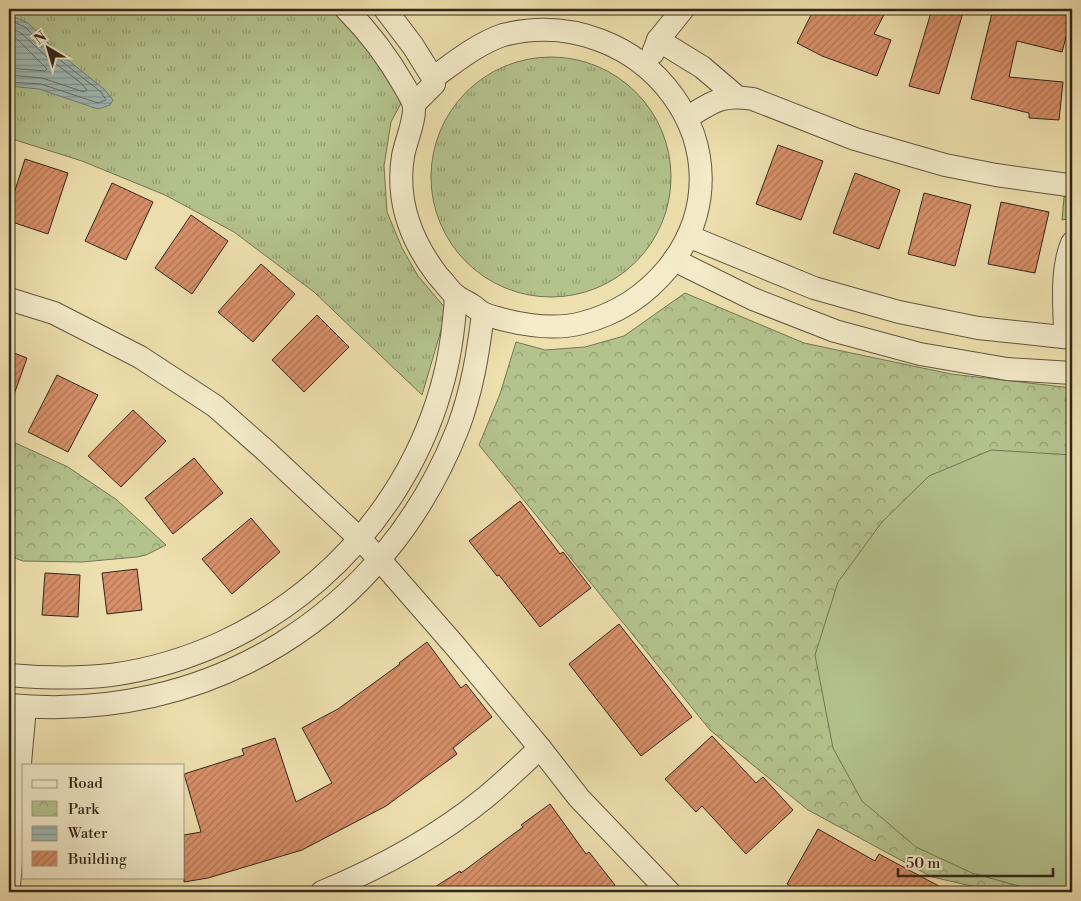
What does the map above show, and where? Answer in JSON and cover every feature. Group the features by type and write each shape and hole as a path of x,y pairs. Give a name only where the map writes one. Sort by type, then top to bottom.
{"street":[{"path":"346,9 376,43 396,72 414,104 401,168 406,216 414,239 426,261 456,296 474,306 483,314 534,326 556,327 600,318 640,297 656,282 674,260 688,236 695,216 700,176 695,136 688,117 678,97 665,79 649,64 631,50 604,37 568,28 546,27 523,30 481,45 433,78"},
{"path":"385,9 413,46 433,78 434,84 414,104"},
{"path":"649,64 658,40 683,9"},
{"path":"658,40 702,67 736,96"},
{"path":"688,117 722,98 736,96 753,99 855,140 945,165 996,175 1068,185"},
{"path":"688,236 814,288 899,312 978,328 1069,338 1065,273 1068,253 1072,243"},
{"path":"674,260 753,299 835,331 920,354 1007,369 1072,373"},
{"path":"9,675 34,678 73,678 111,675 149,668 186,657 222,643 245,631 283,609 317,582 360,539 381,512 417,453 441,389 449,356 456,296"},
{"path":"9,299 54,313 140,357 215,406 266,451 380,560 456,647 579,798 669,892"},
{"path":"9,886 17,706 61,708 124,702 168,693 202,682 268,652 299,632 341,598 380,560 425,497 443,462 458,427 470,390 483,314"},
{"path":"322,892 361,876 426,840 486,798 540,748"}],"green space":[{"path":"9,9 331,9 338,14 408,90 391,122 384,166 387,212 402,248 418,276 447,310 422,395 314,292 234,232 165,195 82,161 9,138"},
{"path":"551,57 574,60 597,67 617,78 636,92 650,111 661,131 668,154 671,177 668,200 661,223 650,243 636,262 617,276 597,287 574,294 551,297 528,294 505,287 485,276 466,262 452,243 441,223 434,200 431,177 434,154 441,131 452,111 466,92 485,78 505,67 528,60"},
{"path":"1072,110 1072,218 1062,220"},
{"path":"685,293 804,343 951,374 1072,388 1072,892 998,892 932,877 808,810 710,730 479,445 500,394 516,342 545,350 585,347 624,336"},
{"path":"9,440 68,467 117,500 166,545 146,555 137,557 82,562 23,561 9,556"},
{"path":"991,450 1072,455 1072,887 1022,887 972,873 916,847 862,801 833,748 815,655 838,582 882,522 929,476"}],"water":[{"path":"9,15 28,23 54,49 104,89 113,100 110,105 98,109 39,89 9,86"}],"building":[{"path":"814,9 887,9 874,34 891,40 877,76 822,56 797,43"},
{"path":"932,9 964,9 939,94 909,86"},
{"path":"993,9 1048,9 1072,15 1062,52 1017,41 1009,77 1063,82 1059,120 1029,118 1029,113 971,99"},
{"path":"778,145 823,161 801,220 756,204"},
{"path":"25,159 68,173 48,234 9,221 9,209"},
{"path":"855,173 900,190 879,249 833,233"},
{"path":"112,183 153,202 126,260 85,241"},
{"path":"924,193 971,205 955,266 908,254"},
{"path":"1001,202 1049,212 1035,273 988,264"},
{"path":"191,215 228,241 192,294 155,268"},
{"path":"261,264 295,294 253,342 218,312"},
{"path":"317,315 349,347 304,392 272,360"},
{"path":"9,351 27,358 11,403 9,402"},
{"path":"57,375 98,395 68,452 28,432"},
{"path":"133,410 166,441 121,487 88,456"},
{"path":"194,458 223,493 173,534 145,498"},
{"path":"520,501 560,554 563,552 591,588 540,627 469,541"},
{"path":"251,518 280,552 232,594 202,559"},
{"path":"137,569 142,610 107,614 102,573"},
{"path":"45,573 80,575 78,617 42,615"},
{"path":"619,624 692,717 641,756 569,664"},
{"path":"427,642 461,688 466,684 492,717 453,748 457,754 386,806 302,850 208,878 184,882 185,835 201,832 185,774 244,755 242,749 275,738 296,802 332,783 302,728 338,709"},
{"path":"712,736 756,783 763,777 793,810 746,854 702,806 696,812 665,779"},
{"path":"550,804 586,854 589,852 615,885 605,892 427,892 460,871 461,873 523,827 521,825"},
{"path":"818,829 875,861 879,854 950,892 800,892 787,884"}]}
